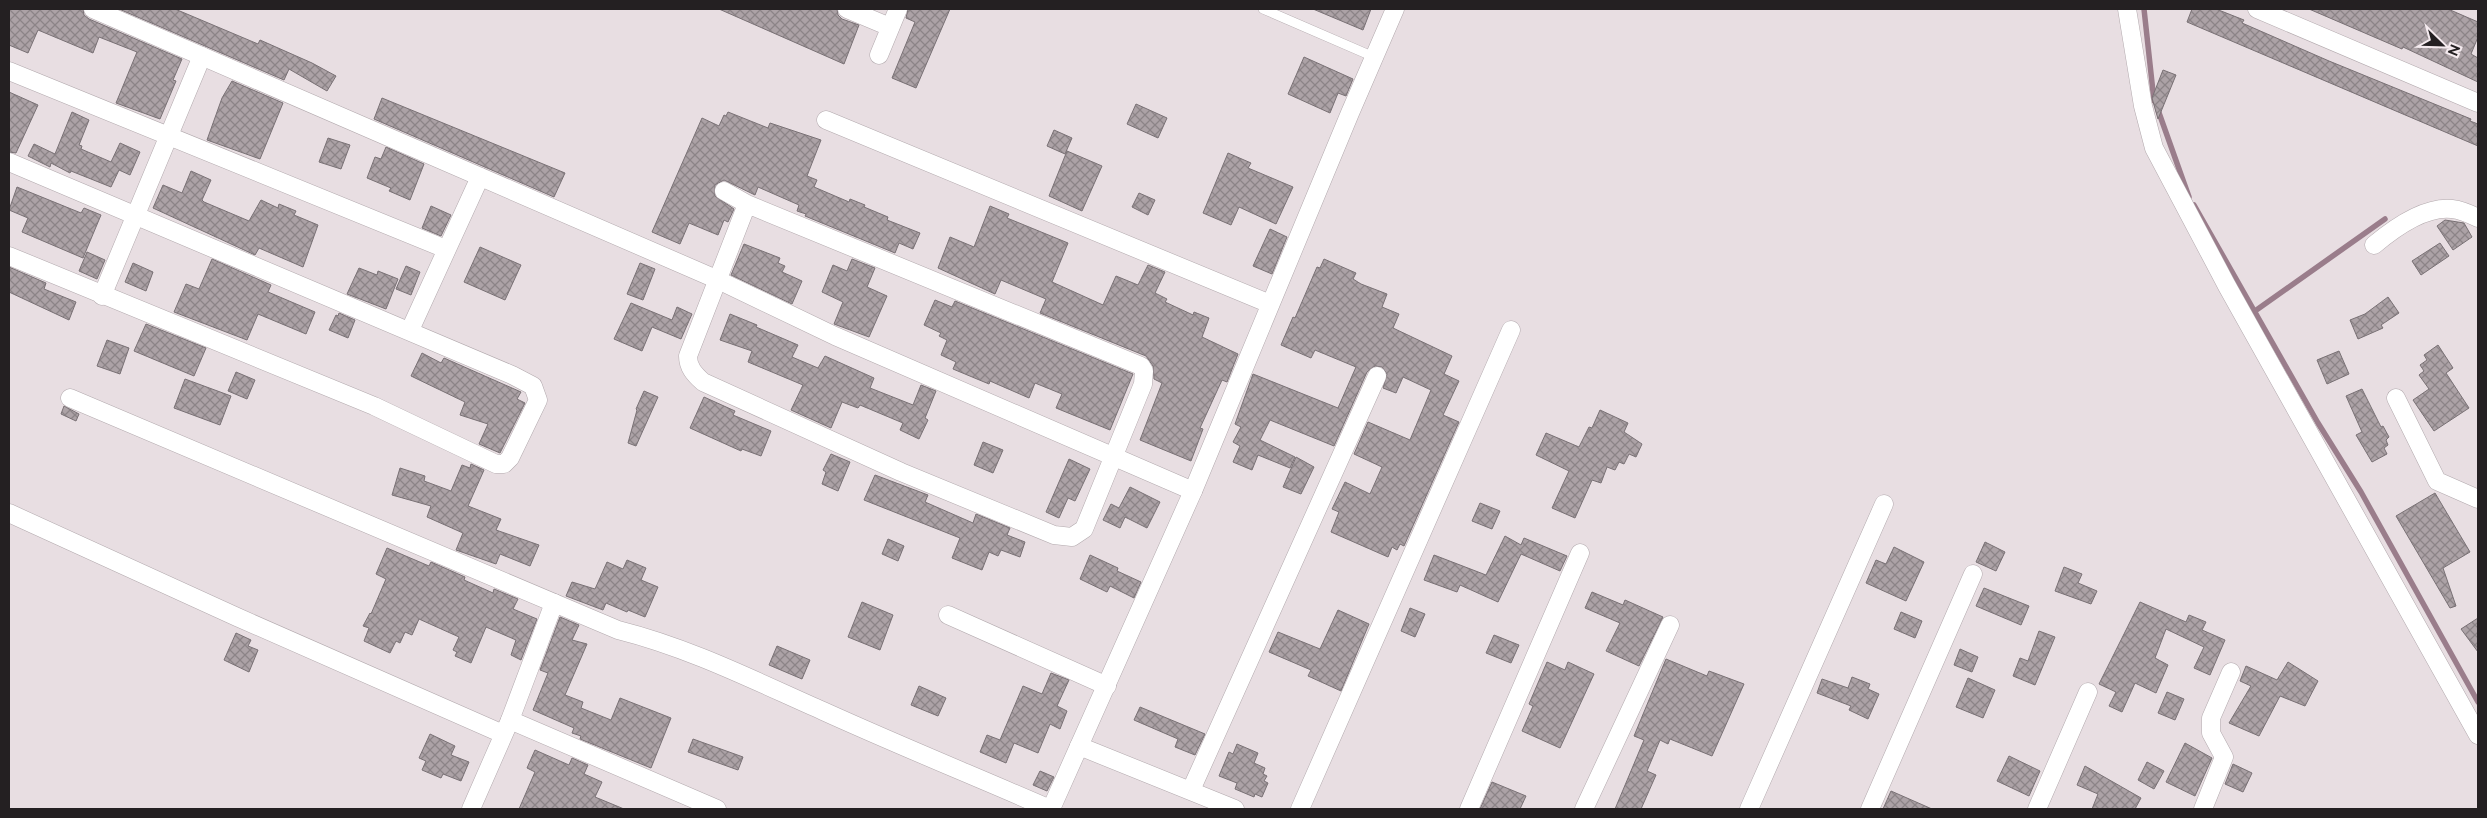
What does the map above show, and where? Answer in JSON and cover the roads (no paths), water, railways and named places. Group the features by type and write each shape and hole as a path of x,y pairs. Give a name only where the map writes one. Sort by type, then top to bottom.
{"street":[{"path":"93,9 716,278 835,336 1193,491"},
{"path":"847,9 890,27"},
{"path":"878,55 898,9"},
{"path":"70,398 618,630 668,644 706,658 1050,809 1107,686 1193,491 1395,9"},
{"path":"2127,9 2143,106 2154,148 2227,286 2478,735"},
{"path":"2257,9 2478,103"},
{"path":"102,296 202,56"},
{"path":"9,71 168,138 446,249"},
{"path":"826,120 1270,304"},
{"path":"9,162 410,330 533,386 538,400 518,442 504,464 496,464 374,406 102,296 9,256"},
{"path":"410,330 480,177"},
{"path":"724,191 747,204 1141,366 1144,371 1142,384 1084,529 1078,535 1066,537 1054,535 900,472 703,382 697,377 688,363 688,356 716,278 747,204"},
{"path":"2374,245 2398,225 2433,211 2454,209 2478,218"},
{"path":"1300,809 1511,330"},
{"path":"1190,790 1377,376"},
{"path":"2396,398 2437,481 2478,499"},
{"path":"1749,809 1884,504"},
{"path":"9,513 237,617 507,727 718,809"},
{"path":"1469,809 1580,553"},
{"path":"1870,809 1973,574"},
{"path":"471,809 507,727 554,603"},
{"path":"948,615 1107,686"},
{"path":"1584,809 1670,625"},
{"path":"2203,809 2223,761 2223,755 2211,733 2211,718 2231,672"},
{"path":"2036,809 2088,692"},
{"path":"1079,746 1235,809"}],"lane":[{"path":"1264,9 1374,57"}],"waterway":[{"path":"2144,9 2154,101"},
{"path":"2158,110 2189,197"},
{"path":"2194,205 2318,423 2361,492 2478,702"},
{"path":"2255,311 2385,219"}]}
